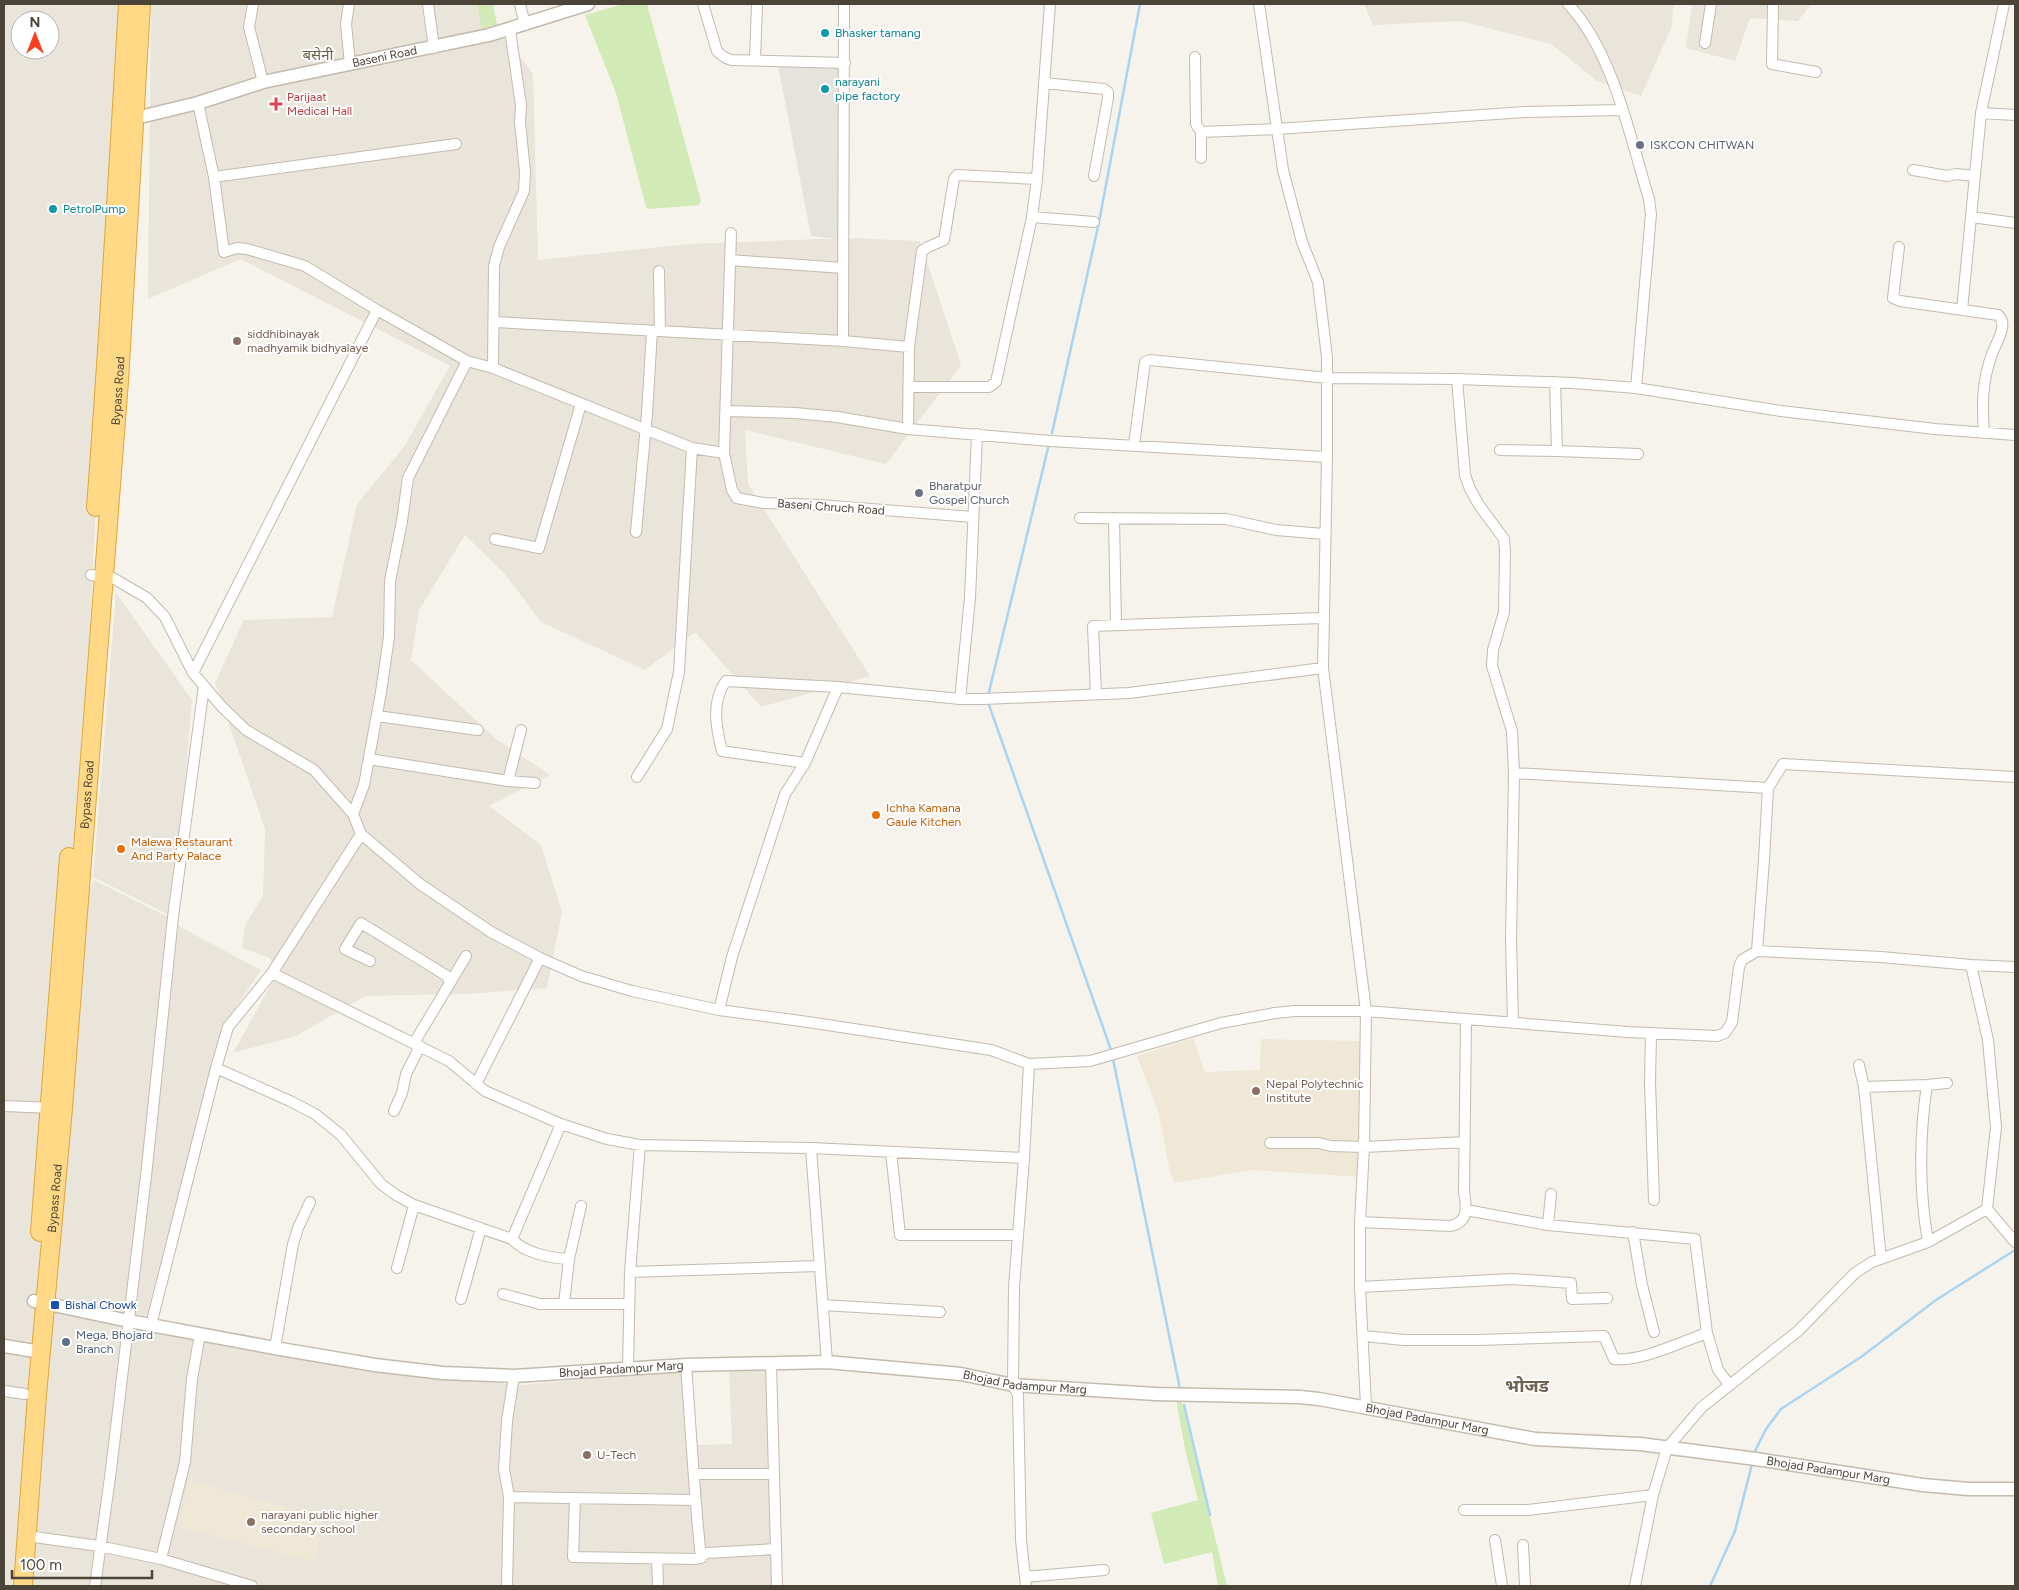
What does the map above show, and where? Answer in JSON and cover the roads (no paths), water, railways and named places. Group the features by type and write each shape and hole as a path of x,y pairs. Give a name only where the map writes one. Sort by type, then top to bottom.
{"highway":[{"name":"Bypass Road","path":"23,1586 35,1351 56,1108 97,575 121,354 128,116 128,4"},
{"name":"Bypass Road","path":"128,116 141,4"},
{"name":"Bypass Road","path":"12,1586 25,1394 35,1351"}],"street":[{"path":"253,4 249,27 263,82"},
{"path":"348,4 346,24 350,64"},
{"path":"428,4 434,48"},
{"path":"520,4 525,24"},
{"name":"Baseni Road","path":"128,116 144,116 263,82 434,48 510,30 584,4"},
{"path":"703,4 717,51 724,58 731,60 845,63"},
{"path":"755,60 757,4"},
{"path":"843,341 844,4"},
{"path":"909,387 989,387 996,382 1032,217 1037,180 1050,4"},
{"path":"1259,4 1283,170 1302,242 1318,282 1328,378 1322,618 1323,668 1366,1011 1364,1147 1360,1222 1360,1287 1364,1336 1366,1406"},
{"path":"1568,4 1596,42 1607,66 1649,199 1651,214 1636,388"},
{"path":"1705,43 1711,4"},
{"path":"1773,4 1772,64 1816,72"},
{"path":"1962,310 1981,113 2004,4"},
{"path":"493,368 495,322 494,266 499,247 524,191 525,172 520,122 521,105 510,30"},
{"path":"1195,57 1196,124 1200,132 1201,158"},
{"path":"1044,83 1104,89 1108,92 1094,176"},
{"path":"198,102 214,176 224,252 237,248 247,249 305,266 377,310 467,361 493,368 692,448 724,453 731,233"},
{"path":"1200,132 1277,129 1525,112 1622,110"},
{"path":"1981,113 2015,114"},
{"path":"214,176 456,144"},
{"path":"1913,170 1948,176 1956,174 1975,176"},
{"path":"908,429 909,347 922,251 944,240 954,179 957,175 1037,180"},
{"path":"1032,217 1094,222"},
{"path":"1972,217 2015,223"},
{"path":"1899,247 1893,298 1998,315 2003,318 2001,331 1985,374 1982,401 1984,432"},
{"path":"730,260 844,268"},
{"path":"636,532 656,331 659,271"},
{"path":"193,673 377,310"},
{"path":"495,322 843,341 909,347"},
{"path":"1134,445 1145,362 1150,360 1328,378 1555,382 1636,388 1781,411 2015,435"},
{"path":"353,814 364,785 377,716 389,637 390,582 408,478 467,361"},
{"path":"1457,379 1465,475 1479,506 1504,539 1504,612 1493,650 1492,666 1512,731 1514,773 1513,1023"},
{"path":"1555,382 1556,451"},
{"path":"495,539 539,548 581,404"},
{"path":"726,411 828,416 908,429 1327,457"},
{"path":"960,699 970,598 977,434"},
{"path":"637,777 667,729 678,679 692,448"},
{"path":"1500,450 1638,454"},
{"name":"Baseni Chruch Road","path":"724,453 732,490 737,498 764,503 820,505 973,517"},
{"path":"1080,518 1226,519 1276,530 1324,534"},
{"path":"1114,518 1116,625"},
{"path":"97,575 113,578 147,598 165,617 193,673 222,707 246,730 314,770 353,814 361,834 420,884 454,908 491,932 540,958 581,976 610,985 718,1010 991,1050 1029,1064 1090,1061 1221,1023 1295,1011 1366,1011 1707,1037 1717,1036 1725,1033 1732,1022 1739,967 1742,960 1757,951 1881,957 2015,967"},
{"path":"1096,694 1093,626 1322,618"},
{"path":"805,763 722,751 717,734 715,713 720,689 726,681 838,687 960,699 1129,693 1323,668"},
{"path":"95,1586 129,1321 160,1054 173,917 204,686"},
{"path":"718,1010 732,957 785,794 805,763 838,687"},
{"path":"377,716 478,730"},
{"path":"508,781 521,730"},
{"path":"369,759 508,781 535,783"},
{"path":"1757,951 1768,788 1783,764 2015,777"},
{"path":"1514,773 1768,788"},
{"path":"150,1325 228,1027 272,973 361,834"},
{"path":"370,961 345,949 361,923 447,976 450,983"},
{"path":"394,1111 402,1093 406,1074 417,1044 466,956"},
{"path":"476,1084 540,958"},
{"path":"1971,965 1988,1040 1996,1127 1987,1209 2015,1242"},
{"path":"272,973 449,1061 485,1091 561,1124 607,1139 640,1145 811,1148 1024,1158"},
{"path":"1360,1222 1450,1226 1462,1221 1466,1210 1464,1142 1466,1019"},
{"path":"1651,1033 1650,1082 1654,1200"},
{"path":"1029,1064 1014,1287 1013,1385 1018,1395 1019,1488 1026,1582 1104,1570"},
{"path":"1859,1065 1864,1087 1881,1259"},
{"path":"216,1068 315,1114 348,1143 381,1184 414,1205 512,1239 518,1246 526,1249 557,1259 569,1260"},
{"path":"1864,1087 1947,1083"},
{"path":"1927,1085 1921,1135 1921,1189 1928,1242"},
{"path":"4,1106 56,1108"},
{"path":"512,1239 561,1124"},
{"path":"1270,1143 1319,1143 1331,1146 1364,1147 1464,1142"},
{"path":"628,1370 630,1272 640,1145"},
{"path":"811,1148 827,1362"},
{"path":"892,1152 900,1235 1018,1235"},
{"path":"1548,1225 1551,1194"},
{"path":"275,1348 293,1244 310,1202"},
{"path":"397,1268 414,1205"},
{"path":"564,1304 569,1260 581,1206"},
{"path":"1635,1586 1653,1495 1667,1448 1702,1407 1798,1331 1855,1273 1881,1259 1928,1242 1987,1209"},
{"path":"1466,1210 1548,1225 1695,1239 1707,1333 1718,1370 1729,1384"},
{"path":"461,1299 481,1228"},
{"path":"1633,1232 1640,1277 1654,1332"},
{"path":"630,1272 819,1266"},
{"path":"1360,1287 1512,1279 1571,1283 1572,1298 1607,1298"},
{"path":"503,1294 540,1304 629,1304"},
{"name":"Bhojad Padampur Marg","path":"40,1301 129,1321 275,1348 443,1373 514,1376 686,1365 827,1362 961,1374 1013,1385 1156,1394 1300,1397 1366,1406 1534,1439 1640,1444 1756,1459 1922,1485 1968,1489 2015,1489"},
{"path":"823,1305 940,1312"},
{"path":"1364,1336 1404,1340 1604,1336 1614,1359 1620,1360 1644,1355 1707,1333"},
{"path":"161,1559 185,1462 192,1379 200,1334"},
{"path":"4,1346 35,1351"},
{"path":"771,1363 777,1586"},
{"path":"686,1365 701,1558"},
{"path":"507,1586 509,1497 504,1469 507,1421 514,1376"},
{"path":"4,1391 25,1394"},
{"path":"695,1474 773,1474"},
{"path":"1464,1510 1528,1510 1653,1495"},
{"path":"509,1497 695,1500"},
{"path":"575,1498 573,1558 701,1558 707,1553 775,1550"},
{"path":"27,1536 99,1546 161,1559 252,1586"},
{"path":"1495,1540 1502,1586"},
{"path":"1522,1545 1525,1586"},
{"path":"657,1559 658,1586"}],"waterway":[{"path":"1052,433 1099,222 1140,4"},
{"path":"988,696 1049,444"},
{"path":"989,705 1111,1050"},
{"path":"1113,1059 1180,1389"},
{"path":"1755,1451 1766,1429 1781,1409 1861,1357 1936,1300 2015,1250"},
{"path":"1184,1405 1210,1515"},
{"path":"1710,1586 1735,1531 1752,1464"}],"place":[{"name":"Bhasker tamang","path":"825,33"},
{"name":"narayani pipe factory","path":"825,89"},
{"name":"Parijaat Medical Hall","path":"276,104"},
{"name":"ISKCON CHITWAN","path":"1640,145"},
{"name":"PetrolPump","path":"53,209"},
{"name":"siddhibinayak madhyamik bidhyalaye","path":"237,341"},
{"name":"Bharatpur Gospel Church","path":"919,493"},
{"name":"Ichha Kamana Gaule Kitchen","path":"876,815"},
{"name":"Malewa Restaurant And Party Palace","path":"121,849"},
{"name":"Nepal Polytechnic Institute","path":"1256,1091"},
{"name":"Bishal Chowk","path":"55,1305"},
{"name":"Mega, Bhojard Branch","path":"66,1342"},
{"name":"U-Tech","path":"587,1455"},
{"name":"narayani public higher secondary school","path":"251,1522"}],"district":[{"name":"बसेनी","path":"318,55"},
{"name":"भोजड","path":"1527,1386"}]}
